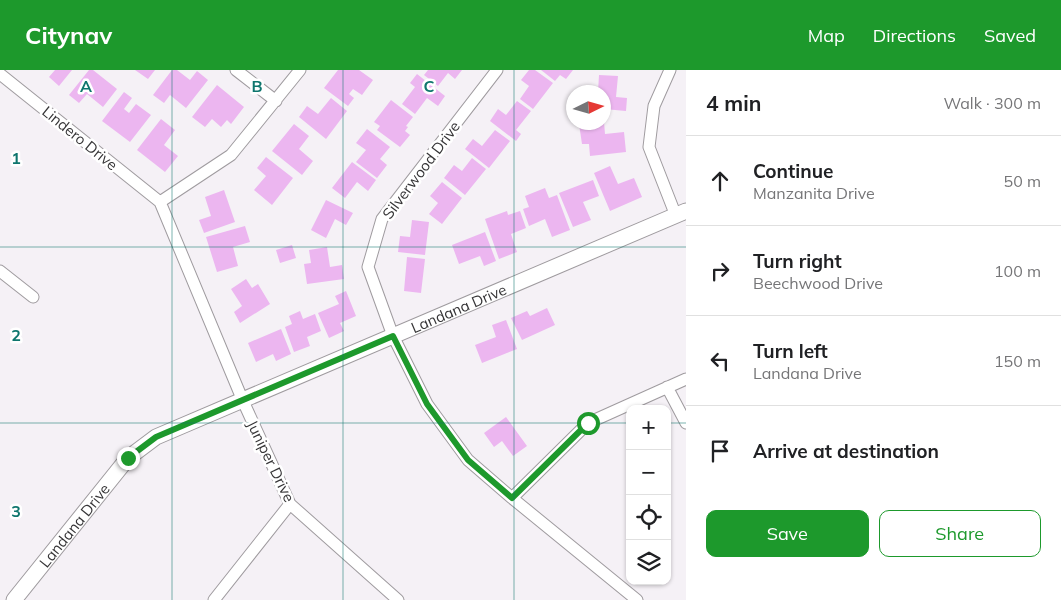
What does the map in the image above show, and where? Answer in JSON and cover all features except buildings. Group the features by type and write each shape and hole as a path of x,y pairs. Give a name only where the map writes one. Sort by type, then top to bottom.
{"street":[{"path":"236,70 276,101"},
{"path":"160,202 231,155 300,70"},
{"name":"Silverwood Drive","path":"497,70 382,219 368,266 393,336 427,404 468,460 637,600"},
{"path":"670,70 654,106 649,147 681,214"},
{"name":"Lindero Drive","path":"0,74 160,202"},
{"name":"Juniper Drive","path":"160,202 243,401 290,504 398,600"},
{"name":"Landana Drive","path":"14,600 128,458 156,437 681,214"},
{"path":"0,272 33,297"},
{"path":"512,498 588,423 686,379"},
{"path":"667,387 686,422"},
{"path":"214,600 290,504"}],"route":[{"path":"128,458 156,437 393,336 427,404 468,460 512,498 588,423"}]}
